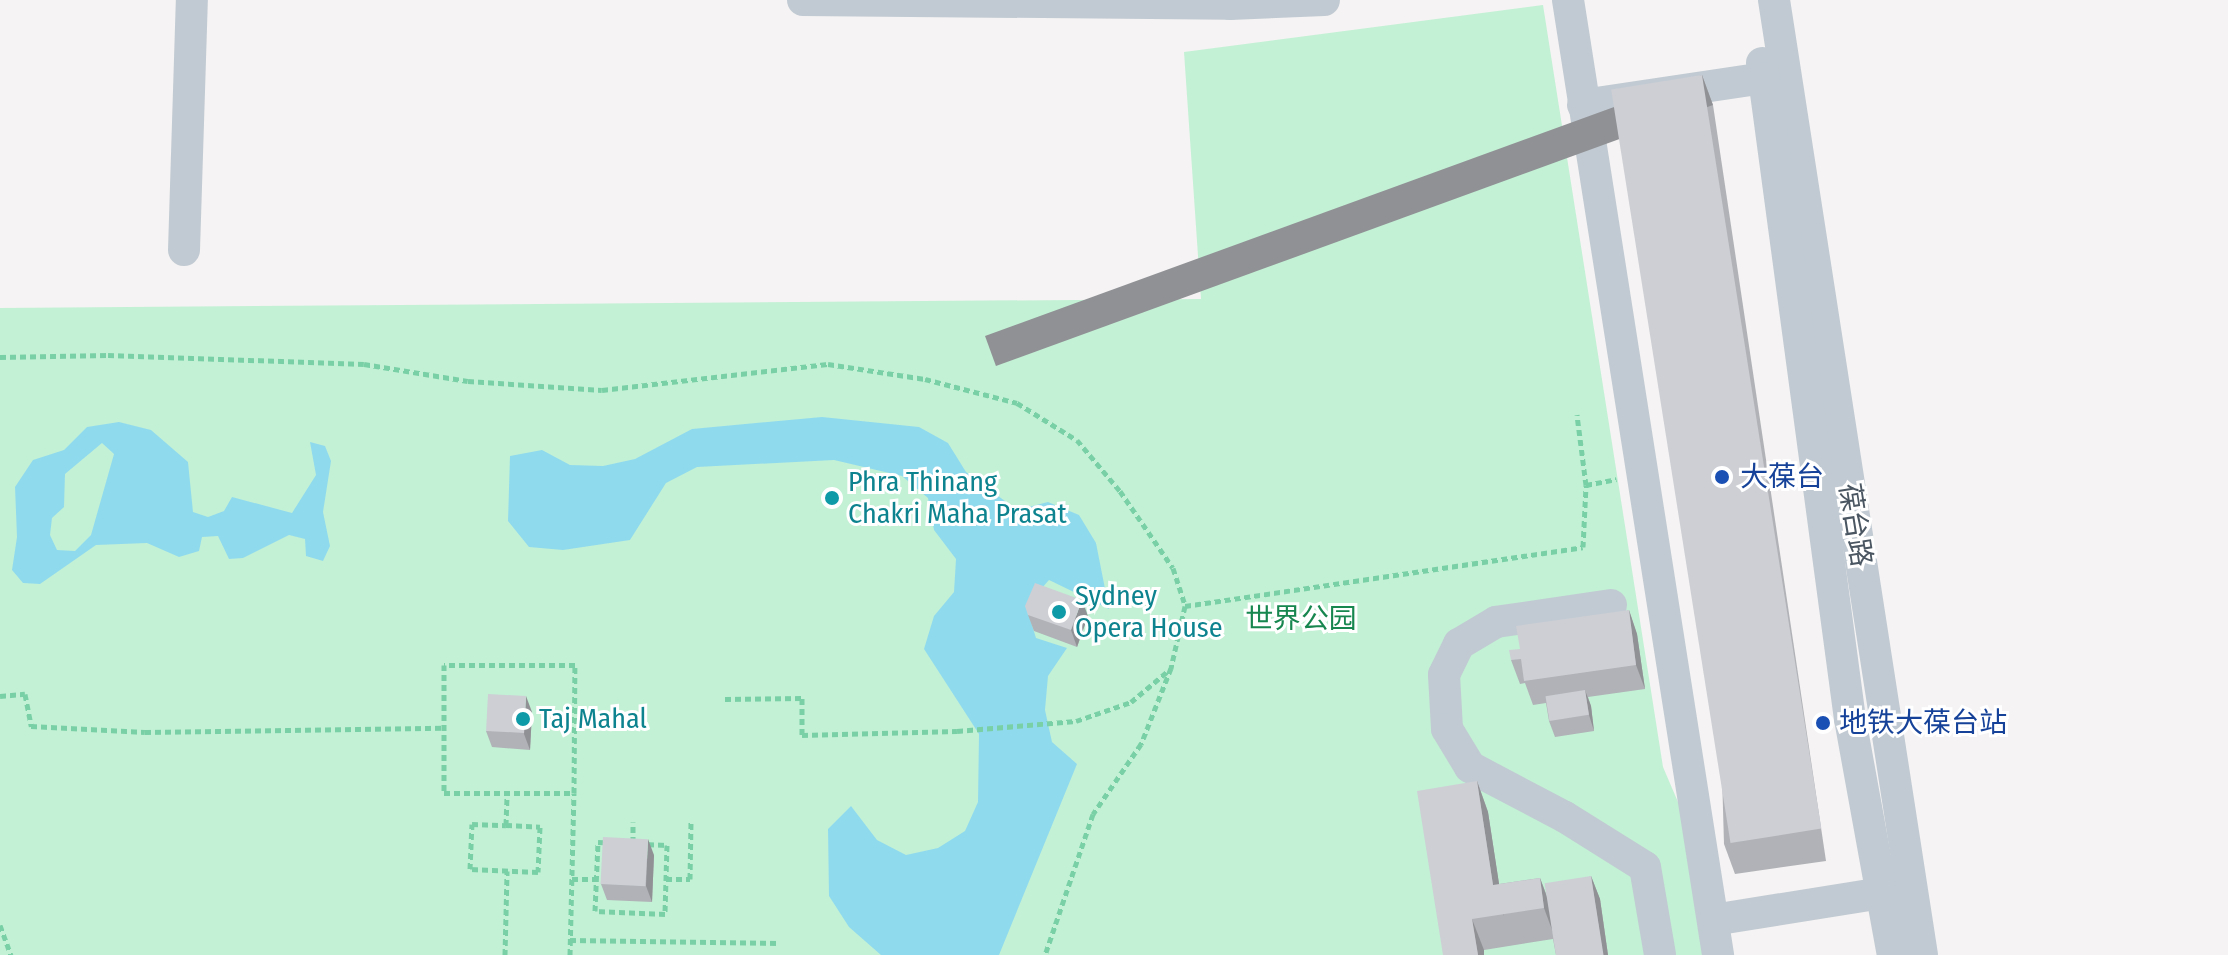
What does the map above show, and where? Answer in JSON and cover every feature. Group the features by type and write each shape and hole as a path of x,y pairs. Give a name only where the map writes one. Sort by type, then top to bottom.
{"street":[{"path":"184,250 192,0"},
{"path":"803,0 1230,4 1324,0"},
{"path":"1568,0 1718,955"},
{"name":"葆台路","path":"1753,0 1850,719 1893,955"},
{"name":"葆台路","path":"1774,0 1922,955"},
{"path":"1583,105 1764,78"},
{"path":"1611,605 1496,622 1459,644 1444,675 1447,729 1470,767 1565,817 1645,867 1660,955"},
{"path":"1713,920 1882,893"}],"path":[{"path":"0,357 108,355 364,364 468,381 602,390 828,364 925,379 1017,403 1077,440 1120,491 1173,568 1185,606 1171,668 1141,744 1093,814 1045,955"},
{"path":"1185,606 1583,547 1586,485 1577,415"},
{"path":"570,955 574,793 575,665 444,665 444,793 574,793"},
{"path":"725,699 802,698 802,735 957,731 1076,721 1131,702 1171,668"},
{"path":"0,696 25,694 31,726 145,732 444,728"},
{"path":"506,825 507,793"},
{"path":"632,843 633,822"},
{"path":"666,879 690,879 691,822"},
{"path":"472,824 506,825 540,827 538,872 470,869 472,824"},
{"path":"598,842 667,845 665,914 595,911 597,879 598,842"},
{"path":"505,955 507,871"},
{"path":"572,879 597,879"},
{"path":"0,925 11,955"},
{"path":"570,940 779,943"}],"green space":[{"name":"世界公园","path":"1543,5 1663,767 1684,816 1703,955 0,955 0,308 1201,299 1184,52"}],"water":[{"path":"822,417 919,427 948,443 966,472 1017,510 1048,502 1079,515 1096,543 1109,609 1049,580 1026,606 1036,638 1067,648 1048,676 1045,710 1052,742 1077,764 999,955 881,955 849,927 829,896 828,829 851,806 877,840 906,855 938,848 965,831 978,802 979,734 924,649 934,616 954,592 956,559 934,530 928,498 902,476 834,460 697,467 666,483 630,540 563,550 529,547 508,521 510,456 542,450 570,465 603,466 635,459 692,429"},
{"path":"119,422 151,430 188,462 193,512 208,517 224,511 232,497 292,513 316,475 310,442 325,446 331,461 323,512 330,546 323,561 306,556 305,539 289,535 243,558 229,559 218,536 202,537 199,551 179,557 147,543 96,545 40,584 23,583 12,570 17,537 15,487 33,460 64,450 87,427","holes":["102,443 114,454 91,535 75,551 57,550 50,535 52,518 64,507 65,474"]}],"building":[{"path":"1702,75 1821,829 1730,843 1611,89"},
{"path":"1035,583 1082,600 1071,630 1028,615 1025,606"},
{"path":"1629,610 1636,665 1524,681 1521,659 1511,660 1509,650 1520,649 1516,626"},
{"path":"1585,690 1589,715 1549,721 1545,696"},
{"path":"488,694 526,696 524,733 486,731"},
{"path":"1477,781 1493,885 1540,878 1544,908 1472,919 1478,955 1443,955 1417,791"},
{"path":"603,837 648,839 645,886 601,884"},
{"path":"1591,876 1604,955 1556,955 1545,883"}],"place":[{"name":"大葆台","path":"1722,477"},
{"name":"Phra Thinang Chakri Maha Prasat","path":"832,498"},
{"name":"Sydney Opera House","path":"1059,612"},
{"name":"Taj Mahal","path":"523,719"},
{"name":"地铁大葆台站","path":"1823,723"}]}
